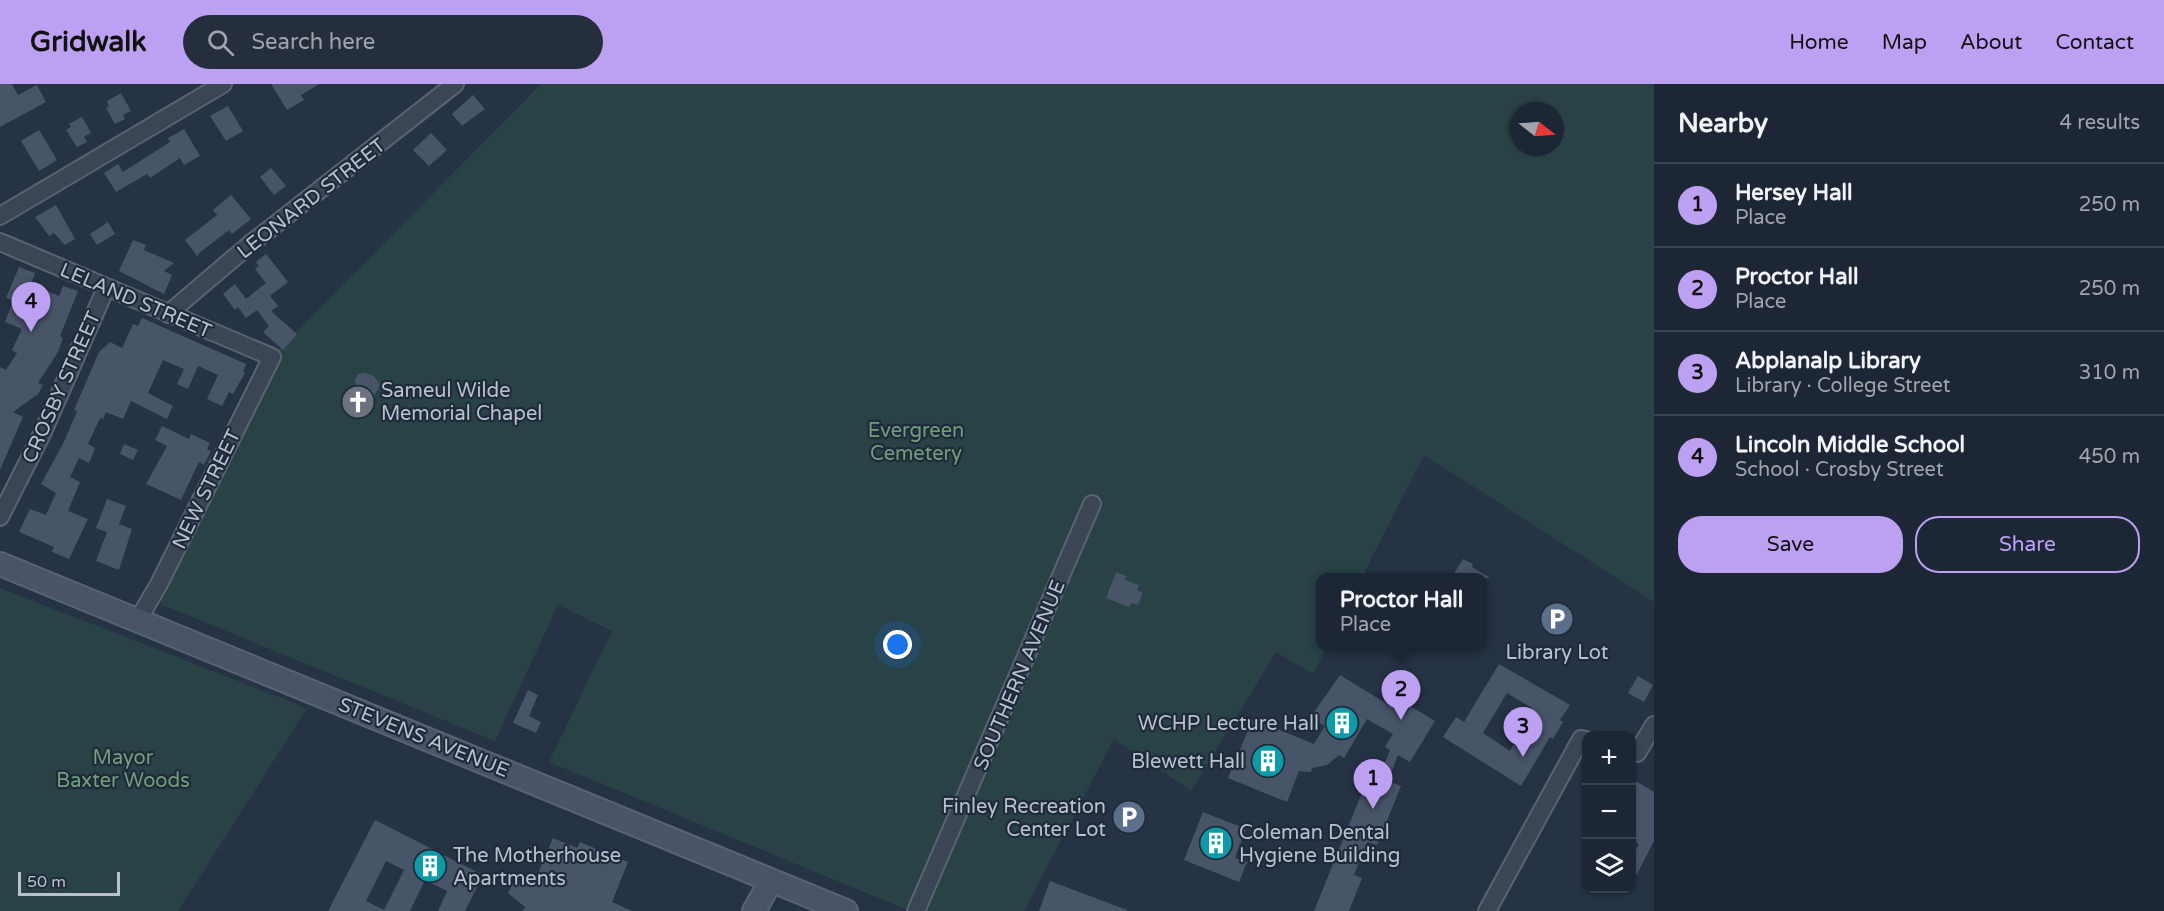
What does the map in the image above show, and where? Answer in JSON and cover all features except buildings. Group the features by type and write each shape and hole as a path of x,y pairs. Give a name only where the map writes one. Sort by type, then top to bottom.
{"main road":[{"name":"STEVENS AVENUE","path":"0,564 568,795 846,911"},
{"path":"754,911 771,881"}],"street":[{"path":"0,216 223,84"},
{"name":"LEONARD STREET","path":"168,314 249,245 454,84"},
{"name":"LELAND STREET","path":"0,242 272,357"},
{"name":"CROSBY STREET","path":"0,517 42,434 105,288"},
{"name":"NEW STREET","path":"138,620 159,584 272,357"},
{"name":"SOUTHERN AVENUE","path":"916,911 1092,504"},
{"path":"1636,753 1654,725"},
{"path":"1487,911 1582,739"}],"green space":[{"name":"Evergreen Cemetery","path":"541,84 1654,84 1654,602 1424,455 1364,573 1316,573 1316,651 1325,651 1313,674 1276,652 1191,791 1114,739 1024,911 910,911 549,762 612,631 558,605 495,741 160,604 272,357"},
{"name":"Mayor Baxter Woods","path":"0,588 297,704 306,710 178,911 0,911"}],"place":[{"name":"Lincoln Middle School","path":"31,332"},
{"name":"Sameul Wilde Memorial Chapel","path":"358,402"},
{"name":"Library Lot","path":"1557,619"},
{"name":"Proctor Hall","path":"1401,720"},
{"name":"WCHP Lecture Hall","path":"1342,723"},
{"name":"Abplanalp Library","path":"1523,757"},
{"name":"Blewett Hall","path":"1268,761"},
{"name":"Hersey Hall","path":"1373,809"},
{"name":"Finley Recreation Center Lot","path":"1129,817"},
{"name":"Coleman Dental Hygiene Building","path":"1216,843"},
{"name":"The Motherhouse Apartments","path":"430,866"}]}
